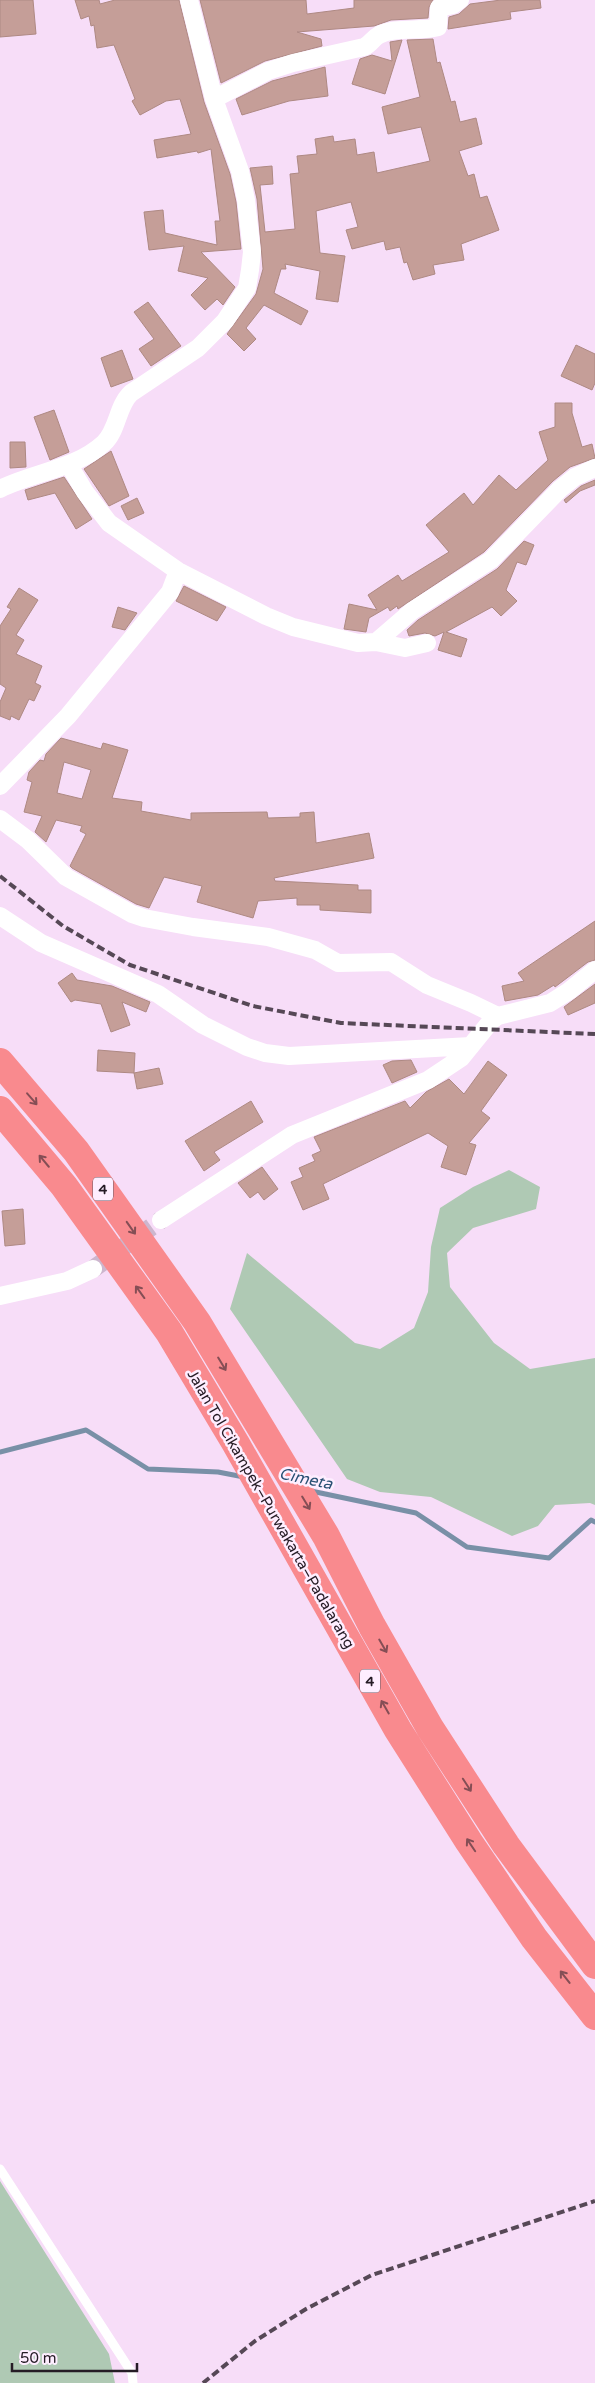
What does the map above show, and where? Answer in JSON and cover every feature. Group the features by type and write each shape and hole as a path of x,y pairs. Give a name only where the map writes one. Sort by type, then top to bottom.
{"highway":[{"name":"Jalan Tol Cikampek–Purwakarta–Padalarang","path":"0,1062 76,1151 197,1322 326,1536 372,1626 430,1728 506,1845 595,1966"},
{"name":"Jalan Tol Cikampek–Purwakarta–Padalarang","path":"0,1110 64,1186 169,1332 236,1444 398,1730 469,1842 534,1938 595,2016"}],"street":[{"path":"0,489 44,471 69,465 90,454 106,441 123,401 131,393 198,348 225,321 247,288 252,252 246,200 235,154 214,99 189,0"},
{"path":"214,99 268,71 364,47 371,44 379,35 438,27 439,8 453,5 460,0"},
{"path":"69,465 85,492 109,523 178,570 266,616 293,627 358,643 376,642 405,648 427,643"},
{"path":"376,642 412,611 491,560 560,489 575,477 595,468"},
{"path":"0,786 68,716 170,592 178,570"},
{"path":"0,818 28,840 66,877 132,914 193,927 268,937 315,950 338,963 391,962 427,985 498,1016"},
{"path":"0,916 42,943 158,994 203,1025 265,1054 289,1056 471,1046"},
{"path":"161,1220 292,1135 428,1080 461,1058 491,1021 498,1016 550,1003 569,991 595,970"},
{"path":"0,1296 67,1281 93,1269"}],"lane":[{"path":"0,2169 132,2372 133,2383"}],"green space":[{"path":"509,1170 540,1187 536,1209 473,1228 447,1253 450,1287 494,1343 530,1369 595,1358 595,1505 590,1503 555,1505 538,1526 512,1536 431,1497 380,1492 347,1479 230,1309 247,1253 355,1343 380,1349 414,1328 428,1292 431,1247 440,1208 473,1187"},
{"path":"0,2181 109,2354 115,2383 0,2383"}],"building":[{"path":"0,0 33,0 36,34 0,37"},
{"path":"75,0 99,0 100,4 115,0 179,0 204,102 230,174 236,202 241,249 201,252 235,287 223,305 217,299 205,310 191,295 208,278 178,271 184,246 149,250 144,212 163,210 165,233 217,245 215,221 220,221 211,149 198,153 197,151 157,158 154,140 191,134 180,99 166,101 140,115 132,101 135,99 114,45 97,48 94,25 91,26 89,16 81,19"},
{"path":"200,0 306,0 307,14 354,8 354,0 433,0 429,7 428,18 391,20 374,26 297,32 321,39 322,46 265,61 221,83"},
{"path":"501,0 540,0 541,8 510,12 511,19 448,29 449,17 459,14 470,4"},
{"path":"433,39 437,63 440,62 451,102 455,101 460,122 476,118 482,144 459,151 468,176 474,174 480,198 487,196 499,230 461,244 464,260 433,265 435,274 413,280 407,262 404,263 400,247 386,250 384,241 352,249 346,230 358,227 351,202 316,211 320,253 345,256 338,302 316,299 320,271 285,264 286,269 281,269 274,293 308,311 301,325 264,305 246,328 256,339 244,351 227,334 256,294 263,269 257,199 250,168 272,166 273,184 260,185 265,232 295,229 290,174 299,173 297,156 317,154 315,139 333,136 334,142 355,139 357,155 374,152 377,173 430,161 421,127 388,134 382,107 420,97 407,40"},
{"path":"402,40 385,94 352,84 360,59 372,55 392,61 390,42"},
{"path":"325,67 328,96 289,101 242,115 236,99 272,81"},
{"path":"148,302 181,346 151,366 139,349 154,339 134,312"},
{"path":"576,345 595,354 595,383 592,390 561,376"},
{"path":"122,350 133,379 111,387 101,358"},
{"path":"555,403 572,403 572,413 582,447 592,444 595,458 570,467 553,481 484,552 398,609 397,606 390,611 388,607 369,618 366,632 344,629 349,604 377,610 368,595 398,575 402,581 449,552 426,525 464,493 473,505 499,475 516,490 548,460 539,432 555,427"},
{"path":"54,410 69,452 50,460 34,417"},
{"path":"10,442 25,442 26,467 10,468"},
{"path":"111,451 129,496 109,506 84,469"},
{"path":"64,477 92,519 76,529 55,493 28,500 25,490"},
{"path":"595,480 595,485 580,491 566,503 564,500 581,486"},
{"path":"137,498 144,513 128,520 121,506"},
{"path":"524,541 534,545 526,565 517,562 506,590 517,601 501,616 492,607 446,632 467,639 461,657 438,650 444,632 435,636 425,633 409,636 407,630 418,620 497,569"},
{"path":"184,586 226,607 217,621 176,601"},
{"path":"19,588 38,600 16,635 24,640 16,654 42,666 35,683 41,686 34,701 29,699 19,720 11,716 10,720 0,716 0,702 6,688 0,684 0,626 11,609 7,607"},
{"path":"118,607 137,613 125,630 112,627"},
{"path":"61,738 101,749 103,743 128,750 112,798 142,802 141,811 191,820 191,813 267,812 268,818 300,817 300,813 314,812 316,843 369,833 374,858 274,878 275,881 358,885 358,890 371,890 371,913 320,910 320,905 297,905 297,898 258,901 253,918 197,902 202,886 164,877 149,908 136,904 70,866 86,834 80,831 82,826 56,820 46,842 35,832 42,816 24,812 32,782 27,780 29,772 40,760 44,761 46,754","holes":["64,762 91,770 82,799 57,793"]},
{"path":"595,921 595,960 588,962 555,987 554,985 538,995 505,1001 502,986 524,981 518,973"},
{"path":"72,973 77,980 112,986 150,1002 146,1012 122,1002 130,1025 111,1032 101,1004 75,1000 71,1002 58,983"},
{"path":"595,984 595,1003 568,1015 564,1007"},
{"path":"98,1050 135,1053 134,1073 97,1071"},
{"path":"411,1060 417,1072 392,1083 383,1065 392,1061"},
{"path":"488,1061 507,1075 481,1111 490,1118 469,1143 476,1145 466,1175 441,1167 448,1146 428,1133 323,1184 329,1199 303,1210 291,1182 303,1177 299,1168 315,1161 312,1155 321,1151 314,1137 405,1101 410,1108 426,1092 449,1079 464,1094"},
{"path":"159,1068 163,1084 137,1089 134,1073"},
{"path":"251,1101 263,1122 214,1152 220,1160 204,1171 185,1141"},
{"path":"262,1167 278,1189 264,1200 258,1192 250,1198 238,1183"},
{"path":"23,1209 25,1244 5,1246 2,1211"}],"waterway":[{"name":"Cimeta","path":"0,1452 86,1430 148,1469 218,1472 244,1477"},
{"name":"Cimeta","path":"311,1491 416,1513 467,1547 549,1558 591,1520 595,1522"}],"tunnel":[{"path":"93,1269 161,1220"}],"railway":[{"path":"0,876 63,926 130,965 253,1006 341,1023 595,1034"},
{"path":"203,2383 255,2341 306,2309 372,2275 595,2201"}]}
